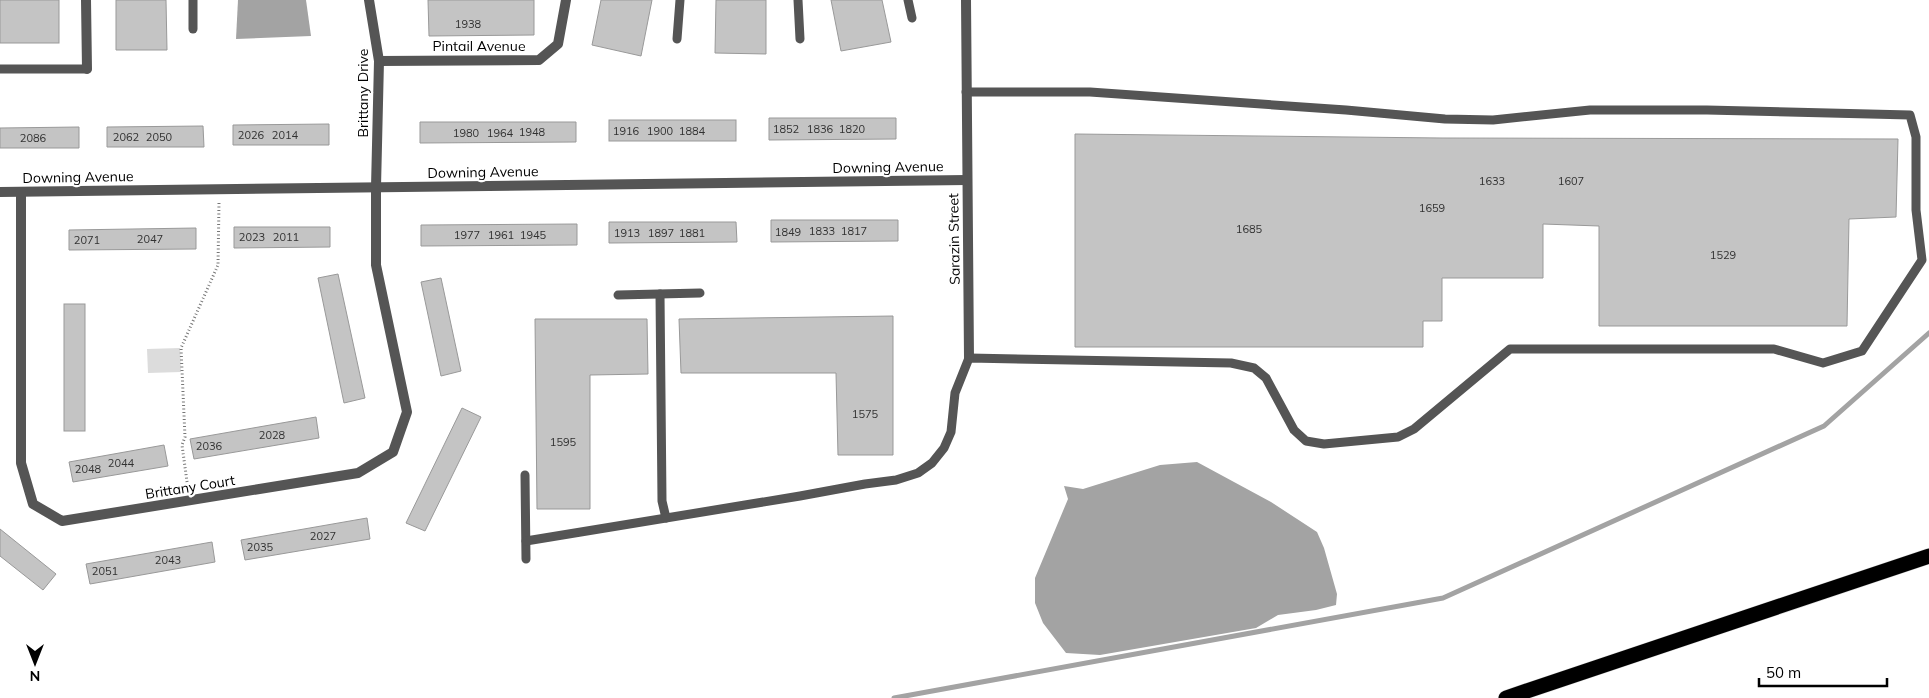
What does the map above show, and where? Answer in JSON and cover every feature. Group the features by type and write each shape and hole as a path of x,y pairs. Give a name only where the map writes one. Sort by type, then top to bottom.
{"highway":[{"path":"1506,698 1929,556"}],"street":[{"path":"86,0 87,69"},
{"name":"Brittany Drive","path":"369,0 379,60 376,187"},
{"name":"Pintail Avenue","path":"379,60 539,60 558,44 566,0"},
{"name":"Sarazin Street","path":"966,0 969,358"},
{"name":"Downing Avenue","path":"0,192 967,180"},
{"name":"Brittany Court","path":"21,192 21,463 33,504 62,522 358,473 393,452 407,412 376,265 376,187"}],"lane":[{"path":"193,0 193,29"},
{"path":"677,39 680,0"},
{"path":"798,0 800,39"},
{"path":"908,0 912,18"},
{"path":"0,69 87,69"},
{"path":"526,541 896,480 918,473 932,463 944,448 951,432 955,393 969,358 1231,363 1254,368 1266,378 1294,430 1306,441 1324,444 1398,437 1414,429 1510,349 1774,349 1823,363 1862,351 1922,260 1916,210 1916,137 1910,115 1707,110 1590,110 1492,120 1446,119 1090,92 966,92"},
{"path":"660,294 662,501 666,518"},
{"path":"618,295 700,294"},
{"path":"525,475 526,559"}],"path":[{"path":"190,500 182,445 185,437 181,348 218,265 219,189"}],"shaded area":[{"path":"238,0 306,0 311,36 236,39"},
{"path":"180,348 181,372 148,373 147,349"},
{"path":"1197,462 1271,502 1317,532 1324,548 1337,594 1336,605 1316,610 1278,615 1256,628 1100,655 1066,653 1043,623 1035,603 1035,578 1068,499 1064,486 1083,489 1160,465"}],"building":[{"path":"0,0 59,0 59,43 0,43"},
{"path":"116,0 166,0 167,50 116,50"},
{"path":"428,0 534,0 534,35 429,36"},
{"path":"601,0 652,0 641,56 592,45"},
{"path":"716,0 766,0 766,54 715,53"},
{"path":"831,0 882,0 891,42 841,51"},
{"path":"769,118 896,118 896,139 769,140"},
{"path":"609,120 736,120 736,141 609,141"},
{"path":"420,122 576,122 576,142 420,143"},
{"path":"329,124 329,145 233,145 233,125"},
{"path":"203,126 204,147 107,147 107,127"},
{"path":"79,127 79,148 0,148 0,128"},
{"path":"1075,134 1442,138 1898,139 1896,217 1849,219 1847,326 1599,326 1599,226 1543,224 1543,278 1442,278 1442,321 1423,321 1423,347 1075,347"},
{"path":"771,220 898,220 898,241 771,242"},
{"path":"609,222 736,222 737,242 609,243"},
{"path":"577,224 577,245 421,246 421,225"},
{"path":"234,227 330,227 330,247 234,248"},
{"path":"196,228 196,249 69,250 69,230"},
{"path":"338,274 365,398 344,403 318,278"},
{"path":"441,278 461,371 441,376 421,282"},
{"path":"64,304 85,304 85,431 64,431"},
{"path":"893,316 893,455 838,455 836,373 681,373 679,319"},
{"path":"535,319 647,319 648,374 590,375 590,509 537,509"},
{"path":"462,408 481,417 425,531 406,523"},
{"path":"316,417 319,438 194,459 190,439"},
{"path":"164,445 168,466 73,482 69,462"},
{"path":"367,518 370,539 245,560 241,540"},
{"path":"0,529 56,574 43,590 0,556"},
{"path":"212,542 215,562 90,584 86,564"}],"waterway":[{"path":"894,698 1443,598 1824,426 1929,333"}]}
